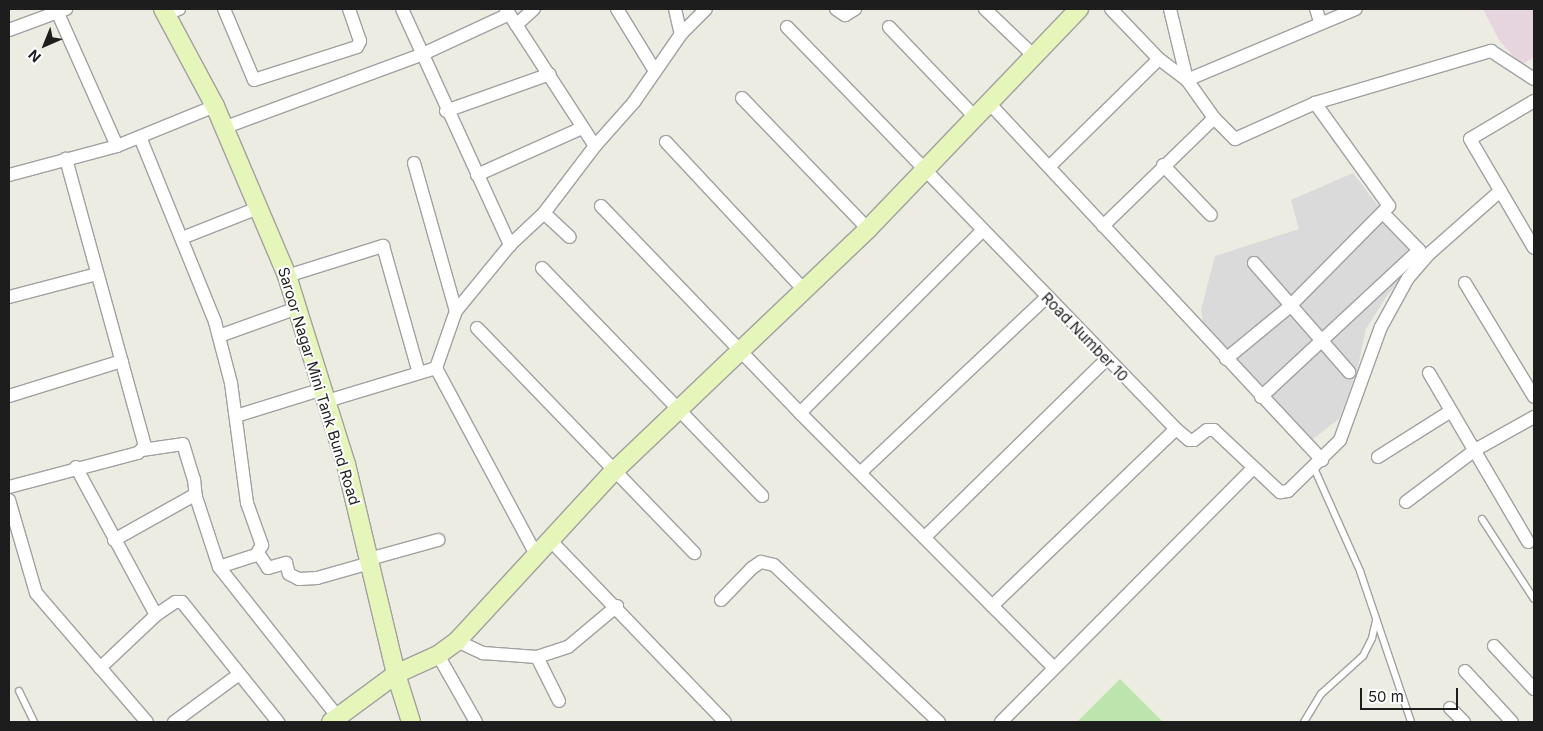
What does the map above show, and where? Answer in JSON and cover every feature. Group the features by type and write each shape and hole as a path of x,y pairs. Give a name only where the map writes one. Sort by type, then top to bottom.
{"street":[{"path":"224,9 254,80 357,47 360,41 349,9"},
{"path":"402,9 446,111 510,245"},
{"path":"224,128 423,54 510,16 534,9"},
{"path":"617,9 654,72"},
{"path":"675,9 681,34"},
{"path":"537,556 436,368 456,311 510,245 544,213 595,146 634,102 681,34 706,9"},
{"path":"836,9 845,15 855,9"},
{"path":"985,9 1033,55"},
{"path":"9,487 142,450 183,444 194,479 196,497 219,567 334,719 396,674 438,655 457,641 613,472 742,352 868,229 990,104 1033,55 1079,9"},
{"path":"1111,9 1159,59 1187,80 1214,118 1235,139 1315,102 1491,51 1534,80"},
{"path":"1170,9 1187,80"},
{"path":"1316,9 1320,21"},
{"path":"1187,80 1320,21 1356,9"},
{"path":"9,30 60,10 117,146"},
{"name":"Saroor Nagar Mini Tank Bund Road","path":"169,10 215,106 287,276 325,395 370,561 396,674 411,722"},
{"path":"510,16 550,74 595,146"},
{"name":"Road Number 10","path":"787,27 924,172 1176,429 1189,440 1194,440 1207,430 1214,430 1253,468"},
{"path":"889,27 976,118"},
{"path":"1049,167 1159,59"},
{"path":"446,111 550,74"},
{"path":"742,98 868,229"},
{"path":"1534,101 1470,139 1534,248"},
{"path":"1226,359 1289,307 1384,214 1389,206 1315,102"},
{"path":"990,104 1261,397 1318,464"},
{"path":"9,175 117,146 215,106"},
{"path":"1103,226 1163,165 1214,118"},
{"path":"477,175 582,128"},
{"path":"140,137 209,303 219,336 236,416 240,473 247,502 262,544 258,553 219,567"},
{"path":"666,142 805,291"},
{"path":"66,159 145,440 142,450"},
{"path":"414,163 456,311"},
{"path":"1163,165 1211,215"},
{"path":"1006,721 1054,668 1253,468 1280,492 1288,491 1318,464 1340,440 1381,327 1408,278 1430,253 1500,191"},
{"path":"601,206 800,414 1054,668"},
{"path":"182,238 258,208"},
{"path":"544,213 570,237"},
{"path":"1261,397 1419,250 1384,214"},
{"path":"800,414 982,231"},
{"path":"287,276 383,246 419,373"},
{"path":"1254,263 1289,307 1349,372"},
{"path":"542,268 762,496"},
{"path":"9,297 97,274"},
{"path":"1465,283 1534,397"},
{"path":"860,473 1047,297"},
{"path":"219,336 297,308"},
{"path":"477,328 613,472 694,553"},
{"path":"925,537 1107,359"},
{"path":"9,396 122,361"},
{"path":"236,416 436,368"},
{"path":"1429,373 1528,542"},
{"path":"1378,457 1451,411"},
{"path":"1406,502 1475,450 1534,418"},
{"path":"992,606 1176,429"},
{"path":"76,467 156,615"},
{"path":"114,540 190,497 196,497"},
{"path":"9,500 36,593 147,722"},
{"path":"258,553 268,568 286,563 289,574 299,579 317,578 438,540"},
{"path":"550,540 617,606 725,722"},
{"path":"721,600 756,565 761,562 774,565 939,722"},
{"path":"100,668 156,615 174,602 182,602 238,675 278,722"},
{"path":"457,641 483,653 538,656 568,648 617,606"},
{"path":"1494,646 1534,689"},
{"path":"438,655 476,722"},
{"path":"538,656 558,701"},
{"path":"1465,671 1512,722"},
{"path":"174,722 238,675"},
{"path":"1450,708 1464,722"}],"lane":[{"path":"1318,464 1360,571 1410,722"},
{"path":"1482,519 1534,599"},
{"path":"1304,722 1321,694 1362,656 1372,638 1376,618"},
{"path":"20,691 34,722"}],"shaded area":[{"path":"1483,9 1534,9 1534,57 1521,65 1499,40"},
{"path":"1353,173 1376,203 1426,252 1388,294 1366,329 1357,371 1339,419 1309,442 1203,323 1201,310 1215,256 1299,229 1291,200"}],"green space":[{"path":"1120,679 1163,722 1077,722"}]}
